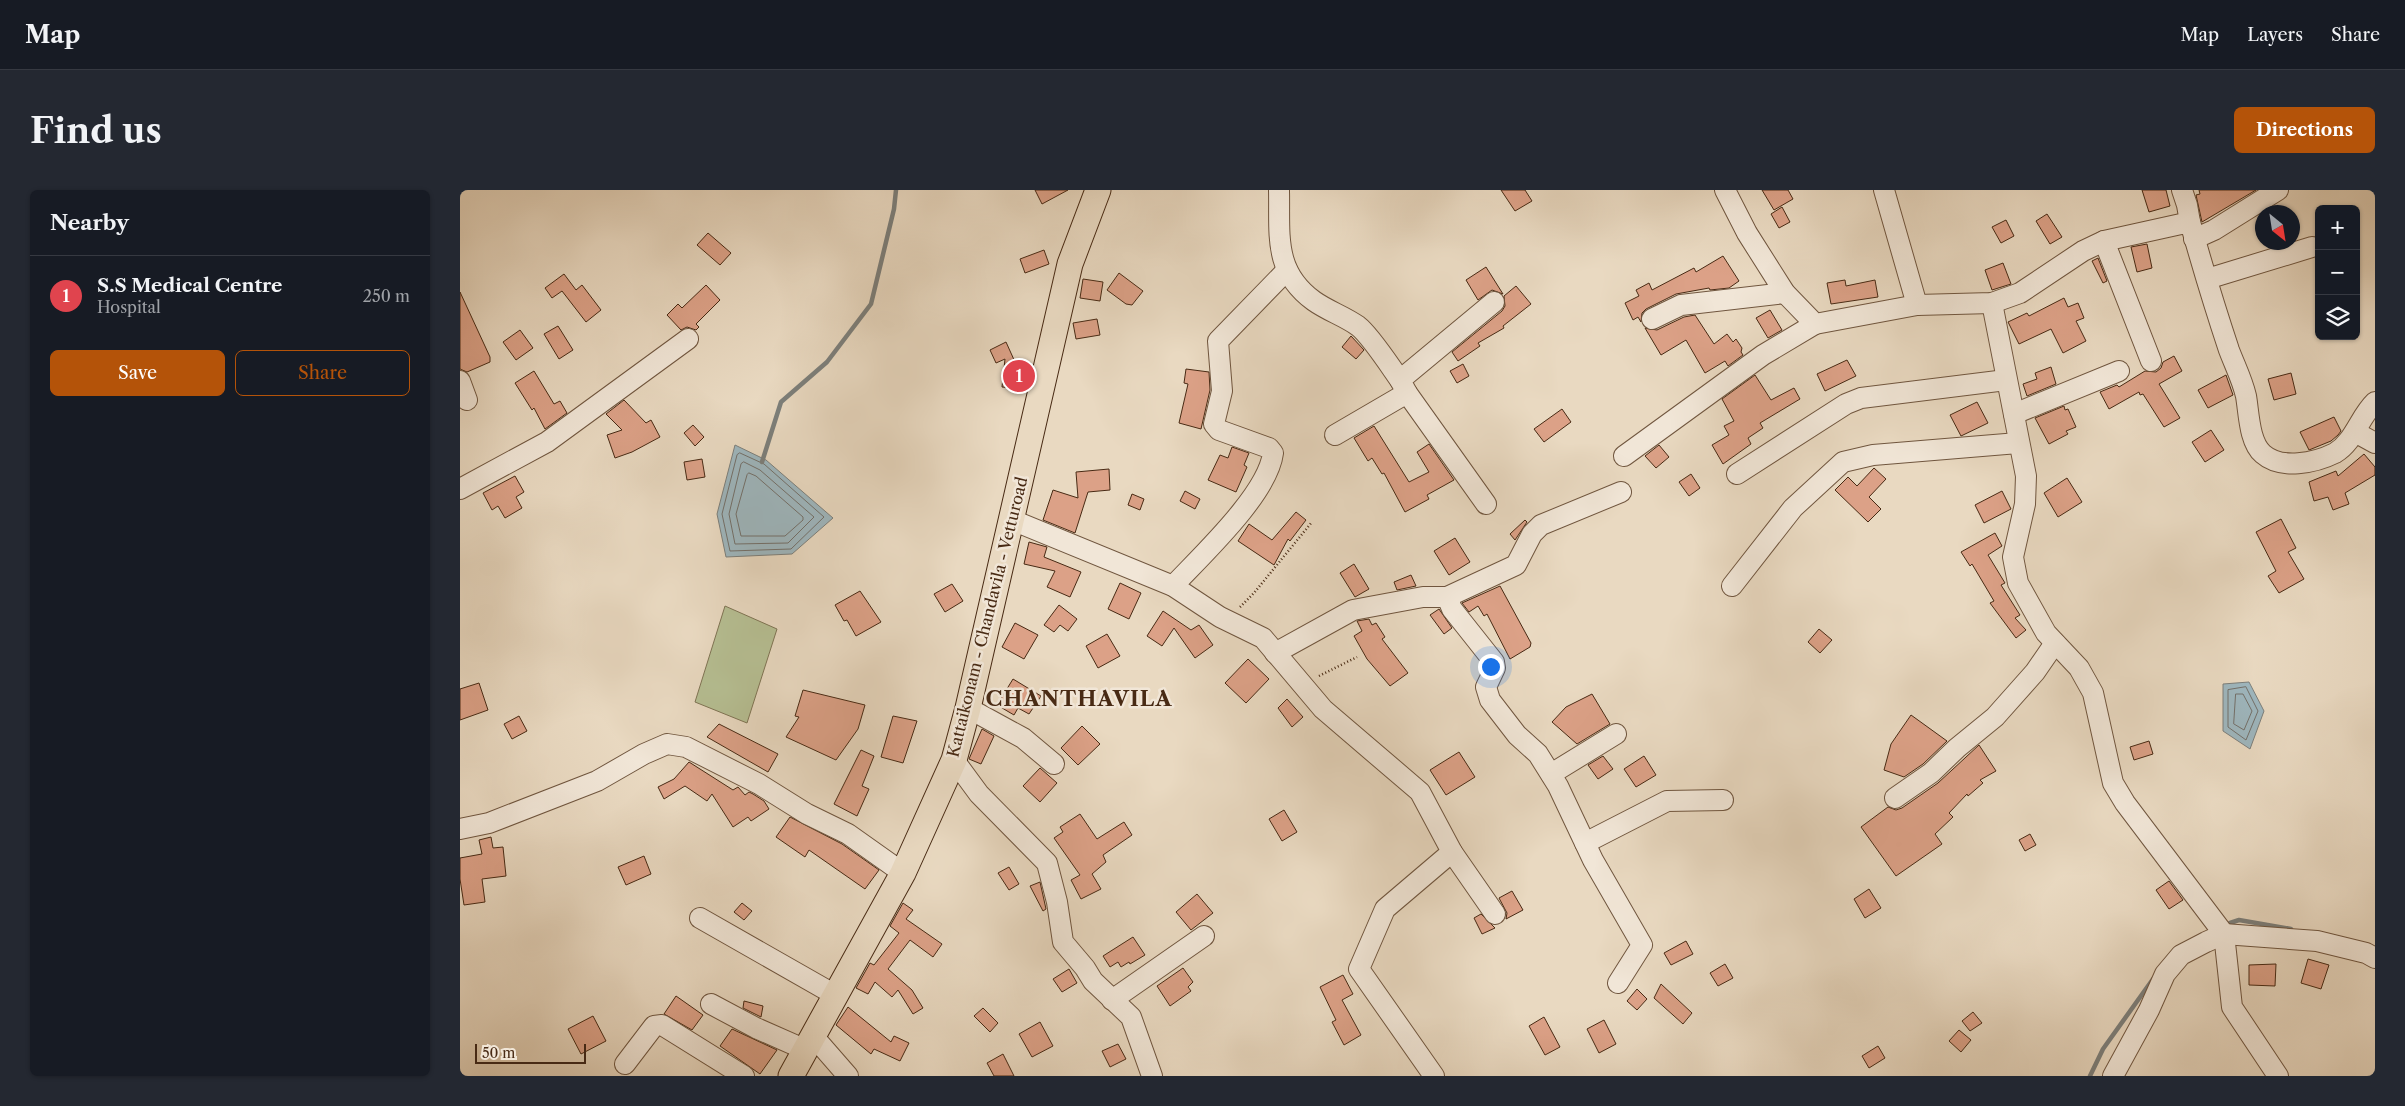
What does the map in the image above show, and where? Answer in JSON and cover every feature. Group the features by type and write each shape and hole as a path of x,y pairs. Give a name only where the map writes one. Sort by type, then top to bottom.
{"main road":[{"name":"Kattaikonam - Chandavila - Vetturoad","path":"791,1076 904,873 954,760 1012,520 1070,264 1098,190"}],"street":[{"path":"1279,190 1281,255 1287,270 1301,290 1315,302 1359,326 1404,386 1486,504"},
{"path":"1725,190 1747,233 1785,293 1815,324"},
{"path":"1884,190 1918,306"},
{"path":"2182,190 2188,205 2192,230 2230,352 2242,378 2254,439 2261,452 2272,461 2294,464 2314,460 2337,452 2355,432 2375,402"},
{"path":"1624,456 1763,355 1815,324 1918,306 1992,303 2020,293 2082,250 2104,241 2192,230 2214,230 2278,190"},
{"path":"2104,241 2152,361"},
{"path":"2207,279 2312,247"},
{"path":"1173,586 1229,528 1272,467 1273,453 1269,448 1219,430 1214,424 1222,391 1218,341 1287,270"},
{"path":"1652,319 1681,305 1785,293"},
{"path":"1336,435 1404,386 1494,302"},
{"path":"1992,303 2014,414 2025,485 2025,504 2013,557 2018,583 2046,633 2079,668 2093,693 2113,783 2125,804 2224,934 2232,1007 2278,1076"},
{"path":"460,489 547,442 688,339"},
{"path":"2014,414 2119,371"},
{"path":"1737,474 1846,404 1860,398 2006,380"},
{"path":"460,381 467,400"},
{"path":"2355,432 2375,443"},
{"path":"1732,586 1793,508 1843,462 1873,455 2018,443"},
{"path":"1275,653 1353,610 1424,597 1448,597 1516,565 1532,534 1541,525 1621,492"},
{"path":"1012,520 1173,586 1226,620 1263,638 1323,709 1420,792 1452,852 1495,914"},
{"path":"1448,597 1452,609 1494,662 1495,668 1486,686 1490,700 1517,735 1538,754 1551,774 1585,844 1642,946 1618,982"},
{"path":"1895,798 1931,773 1957,748 1995,717 2056,643"},
{"path":"968,708 1023,738 1054,764"},
{"path":"1551,774 1616,734"},
{"path":"460,829 488,823 597,781 644,754 667,744 686,747 759,784 806,814 848,834 904,873"},
{"path":"954,760 979,794 1047,863 1057,902 1063,942 1085,968 1093,981 1131,1017 1152,1076"},
{"path":"1585,844 1667,801 1723,800"},
{"path":"1434,1076 1359,969 1385,909 1452,852"},
{"path":"700,918 836,996"},
{"path":"2113,1076 2149,1010 2165,974 2181,955 2224,934 2317,941 2366,953 2375,958"},
{"path":"1112,1000 1204,936"},
{"path":"711,1004 756,1028 810,1043 848,1076"},
{"path":"625,1064 654,1026 662,1025 744,1076"}],"path":[{"path":"1226,620 1254,593 1312,522"},
{"path":"1301,684 1358,657"}],"green space":[{"path":"725,606 777,629 747,723 695,702"}],"water":[{"path":"735,445 766,460 833,518 792,554 726,557 717,514"},
{"path":"2249,682 2264,711 2250,749 2223,731 2223,684"}],"building":[{"path":"1035,190 1068,190 1042,204"},
{"path":"1501,190 1525,190 1532,201 1515,211"},
{"path":"1762,190 1788,190 1793,199 1774,210"},
{"path":"2142,190 2166,190 2170,206 2149,212"},
{"path":"2199,190 2256,190 2202,222 2196,195 2200,194"},
{"path":"1782,207 1790,222 1779,228 1771,214"},
{"path":"2047,214 2062,237 2050,244 2036,221"},
{"path":"2006,220 2014,236 2001,243 1992,227"},
{"path":"708,233 731,253 720,265 697,245"},
{"path":"2147,244 2152,268 2137,272 2131,247"},
{"path":"1044,250 1049,264 1025,273 1020,259"},
{"path":"1723,256 1739,281 1729,288 1710,290 1709,288 1676,294 1646,309 1642,313 1641,322 1638,317 1633,320 1625,303 1639,296 1636,290 1649,283 1652,290 1694,268 1696,272"},
{"path":"2098,258 2107,281 2103,283 2092,261"},
{"path":"2003,263 2011,284 1992,290 1985,270"},
{"path":"1486,267 1503,294 1492,290 1478,300 1466,280"},
{"path":"1119,273 1143,291 1132,305 1126,304 1107,290"},
{"path":"564,274 576,290 582,285 601,310 586,322 562,291 552,298 545,288"},
{"path":"1083,279 1103,282 1100,301 1080,298"},
{"path":"1845,280 1846,286 1875,280 1878,297 1831,304 1827,283"},
{"path":"706,285 720,300 696,324 699,327 696,330 687,327 681,330 667,315 678,304 682,308"},
{"path":"1516,286 1531,304 1503,326 1504,328 1478,343 1480,346 1458,361 1452,352 1502,311 1505,306 1504,296"},
{"path":"460,292 490,357 490,362 467,372 460,369"},
{"path":"2064,298 2068,307 2078,303 2084,318 2076,321 2086,341 2063,353 2051,329 2019,344 2008,322 2027,313 2029,316"},
{"path":"1770,310 1782,330 1768,338 1756,318"},
{"path":"1695,315 1714,344 1727,334 1733,342 1736,339 1742,348 1741,352 1743,355 1728,366 1725,361 1705,373 1686,340 1661,355 1645,328 1657,330 1684,317"},
{"path":"1097,319 1100,335 1076,339 1073,323"},
{"path":"558,326 573,350 559,359 544,334"},
{"path":"520,330 533,348 516,360 503,342"},
{"path":"1351,336 1364,350 1356,359 1342,347"},
{"path":"1006,342 1015,362 1031,363 1026,389 1002,387 1005,359 996,363 990,350"},
{"path":"2174,356 2182,371 2159,384 2180,418 2164,427 2143,394 2140,395 2139,392 2109,409 2100,392 2117,385 2119,387 2145,371 2156,372 2161,368 2163,362"},
{"path":"1847,360 1856,376 1825,391 1817,374"},
{"path":"1463,364 1469,376 1457,383 1450,371"},
{"path":"2051,367 2056,384 2027,396 2023,384 2037,379 2035,373"},
{"path":"1186,369 1209,372 1210,390 1201,429 1179,423 1188,384 1184,383"},
{"path":"534,371 554,404 560,401 567,413 545,429 534,408 532,410 515,383"},
{"path":"2291,373 2296,394 2274,400 2268,379"},
{"path":"1755,375 1771,400 1794,388 1800,399 1760,423 1763,428 1748,438 1751,444 1723,464 1712,445 1729,435 1724,426 1734,421 1722,399"},
{"path":"2226,375 2233,395 2208,408 2198,390"},
{"path":"624,400 646,423 651,420 660,437 632,452 615,458 607,435 622,430 606,414"},
{"path":"1977,402 1988,423 1961,436 1950,415"},
{"path":"2064,406 2065,410 2068,409 2076,427 2066,431 2068,434 2049,444 2035,418"},
{"path":"1562,409 1571,422 1544,442 1534,429"},
{"path":"2334,417 2341,431 2338,435 2331,441 2309,450 2300,432"},
{"path":"693,425 704,437 695,446 684,433"},
{"path":"1374,426 1409,482 1429,472 1417,452 1429,444 1454,480 1427,495 1429,499 1405,512 1384,473 1382,474 1372,458 1368,461 1354,438"},
{"path":"2211,430 2224,450 2205,462 2192,442"},
{"path":"1659,445 1669,457 1656,468 1645,456"},
{"path":"1232,447 1249,453 1244,465 1247,467 1236,492 1208,480 1220,455 1228,458"},
{"path":"2364,454 2375,467 2375,475 2345,493 2349,504 2333,510 2328,497 2314,501 2309,482 2336,471 2338,476"},
{"path":"702,459 705,477 687,480 684,462"},
{"path":"1874,468 1886,479 1869,497 1881,509 1868,522 1835,490 1848,477 1857,486"},
{"path":"1109,469 1110,490 1088,492 1075,533 1043,520 1053,490 1078,498 1076,472"},
{"path":"1691,474 1700,488 1689,496 1679,482"},
{"path":"515,476 524,492 516,497 522,508 505,518 498,506 492,510 483,493"},
{"path":"2067,478 2082,502 2058,517 2044,493"},
{"path":"1185,491 1200,499 1195,509 1180,501"},
{"path":"2002,491 2011,509 1984,523 1975,505"},
{"path":"1132,494 1144,499 1140,510 1128,505"},
{"path":"1296,512 1306,520 1290,541 1288,539 1274,565 1238,541 1249,524 1272,540"},
{"path":"2281,519 2296,548 2288,552 2304,579 2279,593 2268,576 2276,571 2256,532"},
{"path":"1525,520 1527,522 1515,540 1510,534"},
{"path":"1995,533 2002,546 1988,555 2005,583 2001,585 2020,615 2015,618 2026,630 2016,638 1990,603 1994,601 1972,564 1970,566 1961,552"},
{"path":"1455,538 1470,562 1449,575 1434,551"},
{"path":"1029,542 1047,547 1044,557 1081,572 1070,597 1047,587 1055,571 1024,564"},
{"path":"1354,564 1369,589 1355,597 1340,573"},
{"path":"1411,575 1416,586 1397,590 1394,582"},
{"path":"1120,583 1141,593 1129,619 1108,609"},
{"path":"952,584 963,601 945,612 934,594"},
{"path":"1500,586 1531,643 1530,647 1510,659 1487,614 1484,616 1478,606 1469,612 1462,603"},
{"path":"860,591 881,622 856,636 847,620 844,621 835,605"},
{"path":"1059,605 1077,619 1068,631 1060,625 1054,632 1044,625"},
{"path":"1439,609 1452,628 1444,634 1430,615"},
{"path":"1163,611 1191,630 1199,625 1213,645 1195,658 1174,628 1162,646 1147,636"},
{"path":"1369,619 1372,625 1376,623 1385,637 1382,639 1408,673 1390,686 1367,659 1354,636 1362,631 1357,621"},
{"path":"1015,623 1038,635 1024,659 1002,647"},
{"path":"1819,629 1832,640 1820,653 1808,642"},
{"path":"1107,634 1120,656 1098,668 1086,646"},
{"path":"1248,659 1269,679 1246,703 1225,683"},
{"path":"1013,679 1041,696 1029,714 1018,708 1014,715 997,705"},
{"path":"479,683 488,710 460,720 460,689"},
{"path":"803,690 865,705 858,729 836,760 786,737 799,717 795,716"},
{"path":"1592,694 1610,724 1577,744 1552,722 1566,707"},
{"path":"1287,699 1303,717 1292,727 1278,708"},
{"path":"1911,715 1947,741 1923,764 1904,777 1884,770 1891,744"},
{"path":"519,716 527,731 512,739 504,724"},
{"path":"893,716 917,721 903,763 881,757"},
{"path":"719,724 778,754 768,772 707,737"},
{"path":"1082,726 1100,744 1078,765 1061,748"},
{"path":"982,729 994,736 981,764 969,759"},
{"path":"2149,741 2153,754 2134,760 2130,747"},
{"path":"1979,745 1996,771 1980,780 1983,783 1968,796 1967,794 1949,813 1953,817 1935,834 1942,844 1896,876 1861,827 1888,807 1896,810 1902,808 1938,783"},
{"path":"861,750 874,756 862,786 869,789 857,816 834,804"},
{"path":"1459,752 1475,777 1446,795 1430,770"},
{"path":"1603,756 1613,769 1598,779 1588,765"},
{"path":"1644,756 1656,775 1636,787 1624,769"},
{"path":"689,762 733,790 738,787 745,795 749,792 753,794 764,801 769,809 751,821 748,817 733,827 712,794 707,801 685,786 664,799 658,787 674,779"},
{"path":"1040,768 1057,783 1040,802 1023,786"},
{"path":"1284,810 1297,832 1282,841 1269,819"},
{"path":"1080,814 1097,839 1124,822 1132,835 1103,855 1106,862 1092,874 1101,889 1081,899 1071,880 1080,875 1054,838 1063,832 1060,827"},
{"path":"790,817 842,844 879,870 865,889 809,850 805,857 776,837"},
{"path":"2030,834 2036,845 2025,851 2019,840"},
{"path":"491,837 493,848 503,847 506,876 482,879 485,902 464,905 460,879 460,858 482,854 479,840"},
{"path":"644,856 651,874 626,885 618,867"},
{"path":"1009,867 1019,884 1009,890 998,873"},
{"path":"2169,881 2183,900 2169,909 2156,890"},
{"path":"1040,882 1046,909 1043,911 1030,886"},
{"path":"1869,889 1881,908 1865,918 1854,899"},
{"path":"1512,891 1523,910 1506,919 1507,913 1499,898"},
{"path":"1197,894 1213,913 1191,930 1176,912"},
{"path":"742,903 752,911 744,920 734,912"},
{"path":"903,903 913,910 906,919 942,944 933,957 910,940 888,969 912,990 923,1008 913,1014 898,990 892,997 875,982 868,994 856,988 870,963 874,965 899,933 890,926"},
{"path":"1481,914 1495,928 1482,934 1474,918"},
{"path":"1133,937 1145,955 1130,964 1129,962 1121,967 1118,962 1110,967 1103,956"},
{"path":"1686,941 1693,954 1671,965 1664,953"},
{"path":"2308,959 2329,965 2321,989 2301,983"},
{"path":"1725,964 1733,978 1718,986 1710,973"},
{"path":"2276,964 2275,986 2249,985 2249,965"},
{"path":"1183,968 1193,982 1188,987 1191,991 1170,1006 1157,986"},
{"path":"1069,969 1077,983 1062,992 1053,979"},
{"path":"1343,975 1353,994 1342,1000 1361,1035 1344,1045 1332,1022 1336,1020 1320,987"},
{"path":"1661,984 1692,1013 1683,1024 1654,998"},
{"path":"1637,989 1647,999 1637,1010 1627,1001"},
{"path":"676,996 703,1015 692,1030 664,1014"},
{"path":"744,1001 763,1006 761,1017 743,1008"},
{"path":"848,1007 891,1042 894,1036 909,1043 900,1061 874,1049 871,1054 836,1025"},
{"path":"983,1008 998,1023 990,1032 974,1016"},
{"path":"1973,1012 1982,1023 1970,1031 1962,1021"},
{"path":"593,1016 606,1041 581,1054 568,1029"},
{"path":"1544,1017 1560,1047 1545,1055 1529,1026"},
{"path":"1604,1020 1616,1044 1599,1053 1587,1029"},
{"path":"1040,1022 1053,1046 1032,1057 1019,1034"},
{"path":"732,1029 777,1050 760,1074 720,1046"},
{"path":"1959,1030 1971,1040 1961,1052 1949,1041"},
{"path":"1118,1044 1126,1059 1110,1067 1102,1051"},
{"path":"1878,1046 1885,1058 1869,1068 1862,1056"},
{"path":"1003,1054 1014,1076 994,1076 987,1063"}],"waterway":[{"path":"762,462 781,402 827,362 871,304 894,209 896,190"},
{"path":"2230,923 2239,920 2291,929"},
{"path":"2090,1076 2103,1049 2153,979"}],"place":[{"name":"S.S Medical Centre","path":"1019,376"}],"district":[{"name":"CHANTHAVILA","path":"1079,698"}]}
